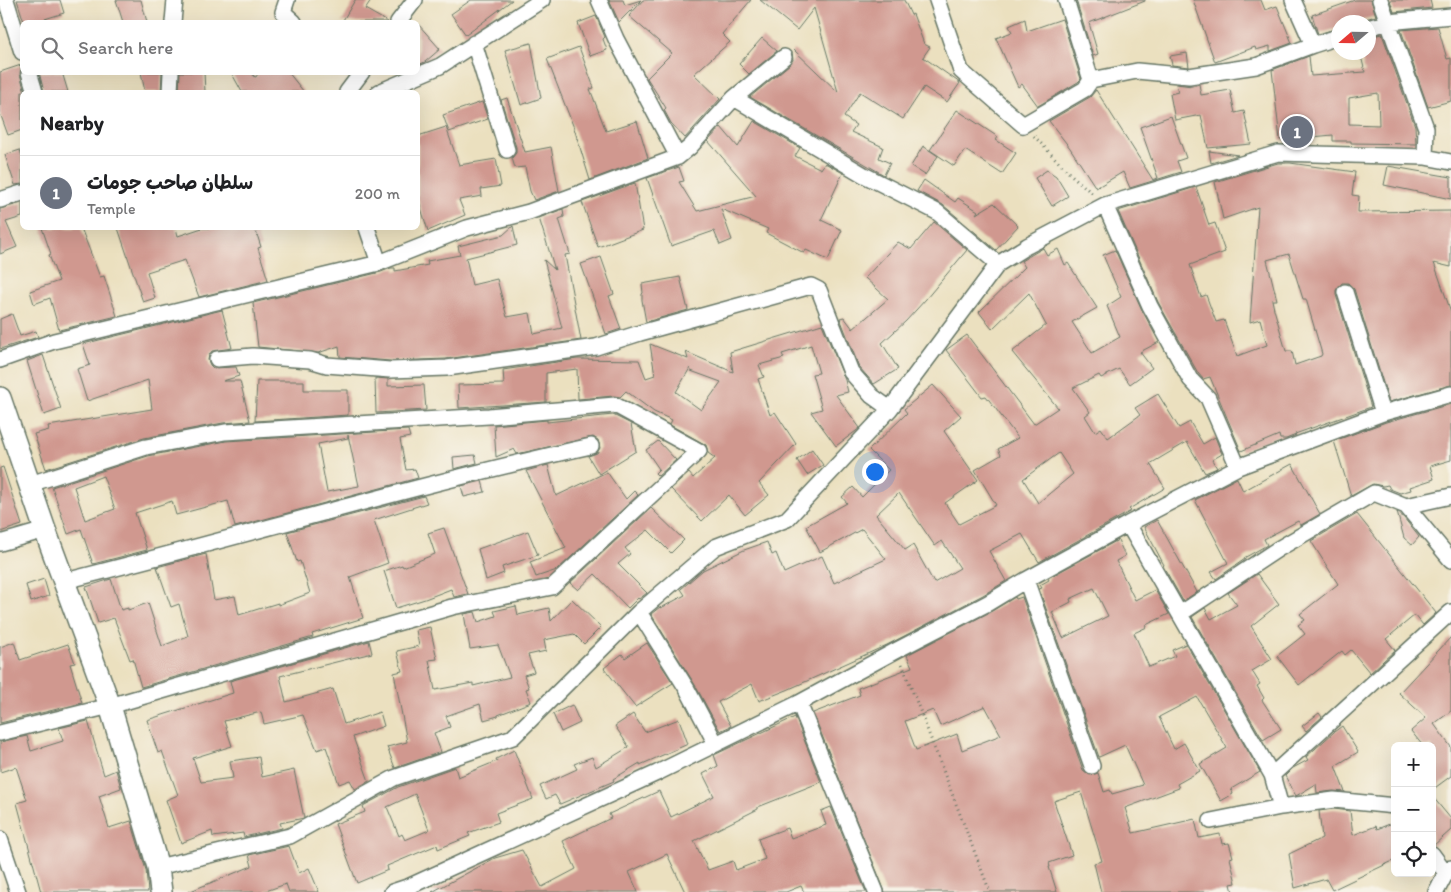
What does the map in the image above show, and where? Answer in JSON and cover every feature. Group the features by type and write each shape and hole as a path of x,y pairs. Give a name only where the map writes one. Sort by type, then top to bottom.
{"street":[{"path":"6,0 20,46"},
{"path":"173,20 175,0"},
{"path":"288,0 283,12 292,20"},
{"path":"400,20 415,0"},
{"path":"420,75 440,66 542,0"},
{"path":"599,0 616,39 678,156"},
{"path":"937,0 960,71 1023,124 1085,89 1091,80 1137,71 1189,76 1256,66 1331,39"},
{"path":"1066,0 1091,80"},
{"path":"1293,0 1313,44"},
{"path":"1380,0 1426,128 1425,157"},
{"path":"1376,26 1388,22 1451,16"},
{"path":"474,43 507,150"},
{"path":"0,360 54,341 379,263 467,228 529,212 678,156 690,147 734,98 784,58"},
{"path":"30,75 34,90"},
{"path":"170,90 171,75"},
{"path":"384,90 419,75"},
{"path":"734,98 864,175 937,212 998,264"},
{"path":"158,867 290,836 394,778 513,737 639,612 715,547 787,519 890,409 998,264 1027,246 1105,205 1278,154 1425,157 1451,162"},
{"path":"0,200 20,194"},
{"path":"1105,205 1150,306 1190,379 1208,398 1238,466"},
{"path":"368,230 379,263"},
{"path":"217,359 253,356 310,360 327,364 390,370 447,368 596,347 811,286 819,290 851,372 872,396 890,409"},
{"path":"1345,292 1384,414"},
{"path":"392,892 413,889 799,703 988,603 1128,524 1238,466 1384,414 1451,394"},
{"path":"0,398 45,530 110,706 158,867 161,892"},
{"path":"0,733 110,706 452,607 552,587 699,451 615,405 489,416 225,432 146,447 30,484"},
{"path":"65,581 188,550 427,485 591,446"},
{"path":"1180,614 1278,548 1374,493 1406,506 1451,560"},
{"path":"1406,506 1451,496"},
{"path":"1128,524 1272,775 1281,807"},
{"path":"0,543 45,530"},
{"path":"1026,580 1092,766"},
{"path":"639,612 687,689 716,744"},
{"path":"1272,775 1451,612"},
{"path":"799,703 876,892"},
{"path":"1211,821 1281,807 1334,800 1391,806"},
{"path":"0,839 18,892"},
{"path":"1436,858 1448,871 1436,892"}],"path":[{"path":"1023,124 1068,172 1105,205"},
{"path":"897,650 990,892"}],"building":[{"path":"17,0 60,0 64,13 41,20 23,20"},
{"path":"116,0 141,0 146,20 122,20"},
{"path":"355,0 371,0 365,9 384,20 343,20"},
{"path":"471,0 512,0 466,35 451,14"},
{"path":"609,0 623,0 625,5 641,0 619,22"},
{"path":"643,0 751,0 722,34 730,42 694,74 720,99 685,138 671,123 664,110 666,108 647,78 672,53 629,16"},
{"path":"760,0 904,0 911,15 913,14 924,44 930,47 923,57 960,83 947,102 924,87 903,119 860,92 844,117 856,125 851,132 883,147 879,158 890,163 884,175 750,97 790,64 793,60 792,52 794,50 838,92 814,8 797,30"},
{"path":"1076,0 1145,1 1089,23 1098,54 1093,56"},
{"path":"1193,0 1261,0 1265,10 1277,6 1292,43 1270,51 1270,46 1256,50 1255,47 1215,62"},
{"path":"1355,0 1371,0 1376,15 1331,15 1331,30 1318,34 1312,15"},
{"path":"1390,0 1430,0 1432,8 1394,12"},
{"path":"596,16 605,37 603,39 607,50 590,56 578,23"},
{"path":"1025,19 1027,31 1062,19 1081,79 1038,106 1022,84 1018,87 996,38 1012,32 1009,26"},
{"path":"420,26 440,49 420,64"},
{"path":"1438,27 1447,59 1451,58 1451,101 1428,107 1401,30"},
{"path":"1382,34 1415,126 1416,144 1351,143 1351,141 1333,141 1333,135 1280,140 1272,70 1309,56 1311,76 1365,72 1362,60 1376,60 1376,35","holes":["1378,93 1379,125 1349,124 1349,98"]},
{"path":"762,38 777,51 749,74 739,64"},
{"path":"531,43 541,98 521,105 505,50"},
{"path":"579,47 594,88 590,89 606,131 637,121 648,158 590,180 574,128 547,59"},
{"path":"1187,53 1189,67 1172,65 1170,56"},
{"path":"20,65 20,75 24,90 20,90 20,131 8,135 0,113 0,72"},
{"path":"40,75 63,75 67,90 44,90"},
{"path":"142,75 162,75 161,90 145,90"},
{"path":"180,75 204,75 205,90 179,90"},
{"path":"233,75 254,75 256,77 257,75 290,75 302,90 241,90"},
{"path":"1176,84 1192,86 1199,84 1201,95 1230,90 1235,113 1244,111 1251,144 1208,148 1201,115 1175,120 1170,94 1178,92"},
{"path":"1096,90 1153,180 1158,178 1140,127 1171,116 1186,158 1177,161 1181,172 1130,188 1123,172 1096,188 1070,148 1049,121 1090,97"},
{"path":"507,98 525,152 551,147 559,191 534,200 525,167 515,168 512,158 516,153 516,147 501,100"},
{"path":"482,102 488,119 449,132 443,115"},
{"path":"957,110 998,137 996,140 1016,153 1002,174 965,150 954,166 930,150"},
{"path":"754,121 800,148 795,156 821,169 825,163 843,173 821,220 842,230 828,260 806,250 804,253 766,233 768,229 721,209 732,240 720,245 714,231 671,246 647,178 679,167 684,181 679,182 697,211 756,196 708,141 721,127 738,147"},
{"path":"446,127 459,165 496,159 501,186 481,189 482,196 459,200 465,215 428,231 420,205 420,135"},
{"path":"923,146 938,156 925,175 911,166"},
{"path":"20,150 20,184 15,185 5,155"},
{"path":"1209,151 1238,155 1211,163"},
{"path":"1278,163 1290,163 1355,172 1352,195 1359,196 1358,212 1451,211 1451,267 1434,263 1451,312 1451,385 1389,402 1354,289 1348,283 1342,283 1336,290 1336,295 1371,407 1295,434 1286,439 1280,439 1279,435 1241,451 1210,377 1203,379 1198,373 1158,302 1118,211 1196,187 1209,225 1215,223 1225,252 1190,265 1201,297 1206,295 1216,322 1224,320 1237,356 1267,345 1260,319 1250,322 1258,207 1223,219 1215,182","holes":["1289,254 1303,299 1306,299 1322,354 1295,365 1292,351 1286,351 1274,309 1272,300 1277,300 1267,260"]},
{"path":"1388,166 1451,177 1451,199 1384,185"},
{"path":"1047,170 1056,176 1068,196 1052,206 1035,178"},
{"path":"924,180 955,202 958,198 978,211 976,214 994,203 1018,226 996,250 943,205 917,191"},
{"path":"635,183 643,230 598,247 582,202"},
{"path":"20,204 20,218 6,222 17,247 0,254 0,209"},
{"path":"563,209 564,217 559,219 570,254 565,255 581,340 446,359 390,361 340,357 339,346 318,353 258,347 253,303 391,268 395,268 395,271 428,265 427,261 460,255 458,246 503,235 513,226 517,245 466,258 472,285 497,279 507,317 530,313 534,334 562,328 544,260 555,270 539,218"},
{"path":"934,222 967,250 906,321 882,343 898,369 874,384 859,367 840,318 844,317 853,329 888,299 865,278 898,242 911,249"},
{"path":"43,230 82,230 100,277 104,276 117,316 59,330 50,298 34,304 30,291 59,281 49,255 51,254"},
{"path":"119,230 176,230 178,236 196,230 256,230 261,247 258,248 268,280 199,297 185,260 147,272 155,298 143,302"},
{"path":"1043,248 1047,255 1058,249 1065,265 1068,263 1097,308 1072,322 1092,353 1120,337 1107,306 1121,297 1103,255 1115,250 1142,310 1159,342 1140,352 1152,368 1130,384 1119,369 1101,378 1099,375 1073,388 1090,412 1085,416 1095,432 1101,428 1108,438 1140,415 1135,408 1158,394 1179,428 1190,422 1203,444 1215,437 1222,454 1212,460 1217,468 1205,473 1187,442 1150,464 1165,488 1129,509 1131,511 1039,562 1022,534 989,551 1006,581 887,645 787,690 759,701 752,684 718,702 731,726 720,731 695,685 651,614 660,607 685,595 681,589 703,570 744,550 767,542 772,555 776,553 784,573 822,556 834,583 886,559 862,529 820,552 806,526 847,503 842,497 853,487 862,497 889,470 869,450 907,413 904,409 933,385 961,416 944,431 978,480 945,503 959,524 996,505 975,470 1001,455 998,449 1018,438 986,396 982,397 946,350 967,335 1034,424 1058,408 1012,352 1046,325 1029,293 992,329 979,312 1025,267 1021,261","holes":["1059,453 1073,474 1038,503 1023,479","899,493 935,546 942,541 960,568 934,583 913,545 905,550 876,515"]},
{"path":"601,257 614,294 609,296 621,329 606,334 581,264"},
{"path":"680,277 688,310 646,322 642,300 642,284"},
{"path":"222,310 232,348 212,351 208,360 213,368 236,367 239,376 223,381 240,381 250,421 223,423 144,438 46,469 34,434 49,430 48,426 152,409 148,380 87,401 77,369 90,365 83,344"},
{"path":"12,314 20,336 36,331 38,337 0,349 0,319"},
{"path":"822,324 848,392 836,395 860,428 836,446 811,412 822,409 812,374 819,373 811,345 782,354 784,358 759,365 764,377 758,379 770,415 775,412 796,444 759,483 769,495 745,515 729,495 702,521 671,489 689,473 693,478 715,458 708,453 706,445 672,426 670,424 672,420 654,412 626,391 620,397 578,399 577,369 546,373 546,402 459,408 458,385 504,384 503,370 577,359 639,360 646,378 655,375 650,344 688,359 686,352 733,372 730,352","holes":["690,368 691,371 721,382 701,410 676,392"]},
{"path":"43,355 61,409 44,415 27,361"},
{"path":"375,378 388,379 388,386 424,385 426,410 376,413"},
{"path":"257,381 304,381 304,390 348,390 348,415 255,421"},
{"path":"1451,404 1451,460 1430,466 1434,479 1410,487 1411,490 1400,493 1390,489 1388,485 1373,484 1351,496 1334,441 1386,422"},
{"path":"613,415 631,424 636,451 599,474 588,456 597,453 600,448 598,440 593,437 517,454 514,449 496,457 494,425"},
{"path":"408,430 410,437 400,439 406,470 415,469 418,478 235,527 228,501 176,515 172,501 135,513 147,550 93,564 81,529 68,534 52,487 148,456 226,441","holes":["348,435 359,486 327,492 318,444 348,438","103,476 115,509 85,520 74,487"]},
{"path":"658,441 676,460 658,476 655,473 659,469 646,450"},
{"path":"812,449 823,465 807,475 797,460"},
{"path":"475,455 477,463 454,469 453,457"},
{"path":"1292,464 1320,514 1301,525 1298,521 1264,539 1267,545 1244,558 1216,579 1211,572 1228,563 1195,500 1237,478 1243,491"},
{"path":"548,465 556,496 607,472 626,499 634,491 638,495 557,570 536,577 530,562 566,548 526,471"},
{"path":"3,467 22,525 0,532 0,468"},
{"path":"482,481 485,492 464,497 461,486"},
{"path":"424,496 427,503 374,520 388,563 350,577 363,618 312,634 313,637 141,687 133,659 130,660 114,618 98,623 86,587 111,579 121,610 128,608 128,610 148,603 162,646 188,636 179,604 171,607 157,567 206,554 214,600 235,596 239,615 278,603 278,605 310,593 300,561 297,562 287,532"},
{"path":"651,508 684,540 671,553 648,530 625,548 630,554 618,564 647,593 638,598 628,608 595,574 578,590 570,583"},
{"path":"1397,512 1419,537 1412,545 1404,538"},
{"path":"1357,514 1436,613 1423,625 1415,615 1386,639 1395,650 1370,673 1351,650 1345,655 1342,651 1299,685 1277,656 1305,634 1298,625 1305,620 1300,614 1338,584 1311,541"},
{"path":"1157,520 1197,592 1183,601 1144,527"},
{"path":"444,528 468,594 454,597 451,589 396,608 384,571 402,565 403,567 435,554 428,533"},
{"path":"528,531 538,555 502,567 504,573 486,580 478,549"},
{"path":"1118,540 1125,556 1116,561 1135,600 1155,590 1169,614 1134,633 1149,667 1175,656 1172,650 1186,644 1260,772 1231,789 1233,794 1221,801 1200,764 1227,748 1197,697 1159,717 1174,749 1184,743 1200,771 1177,784 1179,788 1125,808 1133,833 1195,819 1199,838 1220,834 1222,844 1229,843 1233,857 1230,858 1236,883 1231,884 1233,892 1101,892 1094,863 1102,861 1081,792 1054,801 1072,855 1049,863 1057,892 885,892 813,713 860,695 858,688 912,667 907,655 1015,597 1016,599 1022,597 1083,770 1090,775 1098,773 1104,792 1110,790 1112,794 1143,785 1125,745 1099,757 1039,589 1042,588 1040,585 1049,580 1048,578","holes":["1094,588 1108,616 1063,638 1052,612 1071,602 1070,599","985,706 1001,735 962,750 957,734 916,750 905,721 933,710 940,726"]},
{"path":"1257,574 1279,604 1251,626 1272,659 1252,671 1260,684 1257,686 1264,698 1262,700 1281,729 1263,740 1192,617 1205,608 1211,619 1237,605 1228,593"},
{"path":"44,579 49,596 31,602 26,585"},
{"path":"572,599 601,627 584,644 574,634 544,640 546,651 528,655 534,672 524,675 529,688 526,689 531,702 484,720 480,704 446,716 450,727 434,733 441,752 395,768 387,747 407,742 394,673 402,671 397,651 419,646 416,630 430,627 437,659 429,660 435,690 473,683 473,686 510,677 498,645 470,649 464,614 475,612 478,622 496,616 494,611 516,606 518,615 549,608 551,621"},
{"path":"1451,637 1451,711 1434,724 1451,747 1451,776 1436,787 1436,742 1420,742 1411,731 1426,718 1399,693"},
{"path":"369,641 372,653 280,676 286,702 333,689 344,724 380,712 384,726 353,737 369,781 355,789 350,780 339,784 326,747 317,750 303,715 264,724 261,712 224,721 232,746 193,758 201,782 233,778 230,761 259,757 262,777 294,770 304,818 280,823 282,828 244,837 243,833 213,837 212,831 181,843 166,800 178,795 162,751 158,753 147,720 233,693 230,681"},
{"path":"14,642 20,660 68,644 75,663 70,664 82,703 0,723 0,647"},
{"path":"647,643 673,683 635,707 604,668 622,654 625,658"},
{"path":"572,705 580,723 561,732 553,714"},
{"path":"1319,713 1322,717 1306,731 1302,726"},
{"path":"633,714 645,732 679,719 688,744 640,765 640,763 613,779 614,781 560,804 555,795 546,799 540,786 577,769 574,764 592,757 596,767 629,747 615,726"},
{"path":"795,717 821,782 758,807 758,809 694,841 708,870 733,861 736,870 765,859 758,839 787,828 791,838 826,825 821,811 831,807 866,892 804,892 801,886 786,892 685,892 667,854 629,872 638,892 432,892 495,858 522,850 542,887 576,869 563,841 611,818 609,814 659,791 671,817 714,796 703,774 718,766 714,755"},
{"path":"88,721 104,775 116,770 121,788 99,796 109,828 131,821 146,870 148,892 41,892 17,803 27,800 16,767 0,772 0,742 27,736 31,751 63,741 59,728"},
{"path":"1342,726 1358,752 1335,766 1345,792 1317,793 1316,784 1296,796 1285,776 1293,768 1308,760 1306,757"},
{"path":"514,750 533,799 496,813 499,822 468,833 470,836 438,849 437,845 387,866 388,870 357,883 335,824 365,812 363,806 398,787 455,767 458,777 497,761 496,759","holes":["415,794 429,830 405,840 402,834 399,836 387,807"]},
{"path":"1436,801 1451,819 1451,830 1436,843"},
{"path":"1334,809 1350,811 1353,835 1376,826 1377,829 1391,824 1391,862 1332,890 1326,879 1295,888 1289,854 1322,838 1319,811"},
{"path":"289,846 299,873 309,868 319,892 289,892 286,884 263,892 188,892 252,866 249,855"}],"place":[{"name":"سلطان صاحب جومات","path":"1297,132"}]}
